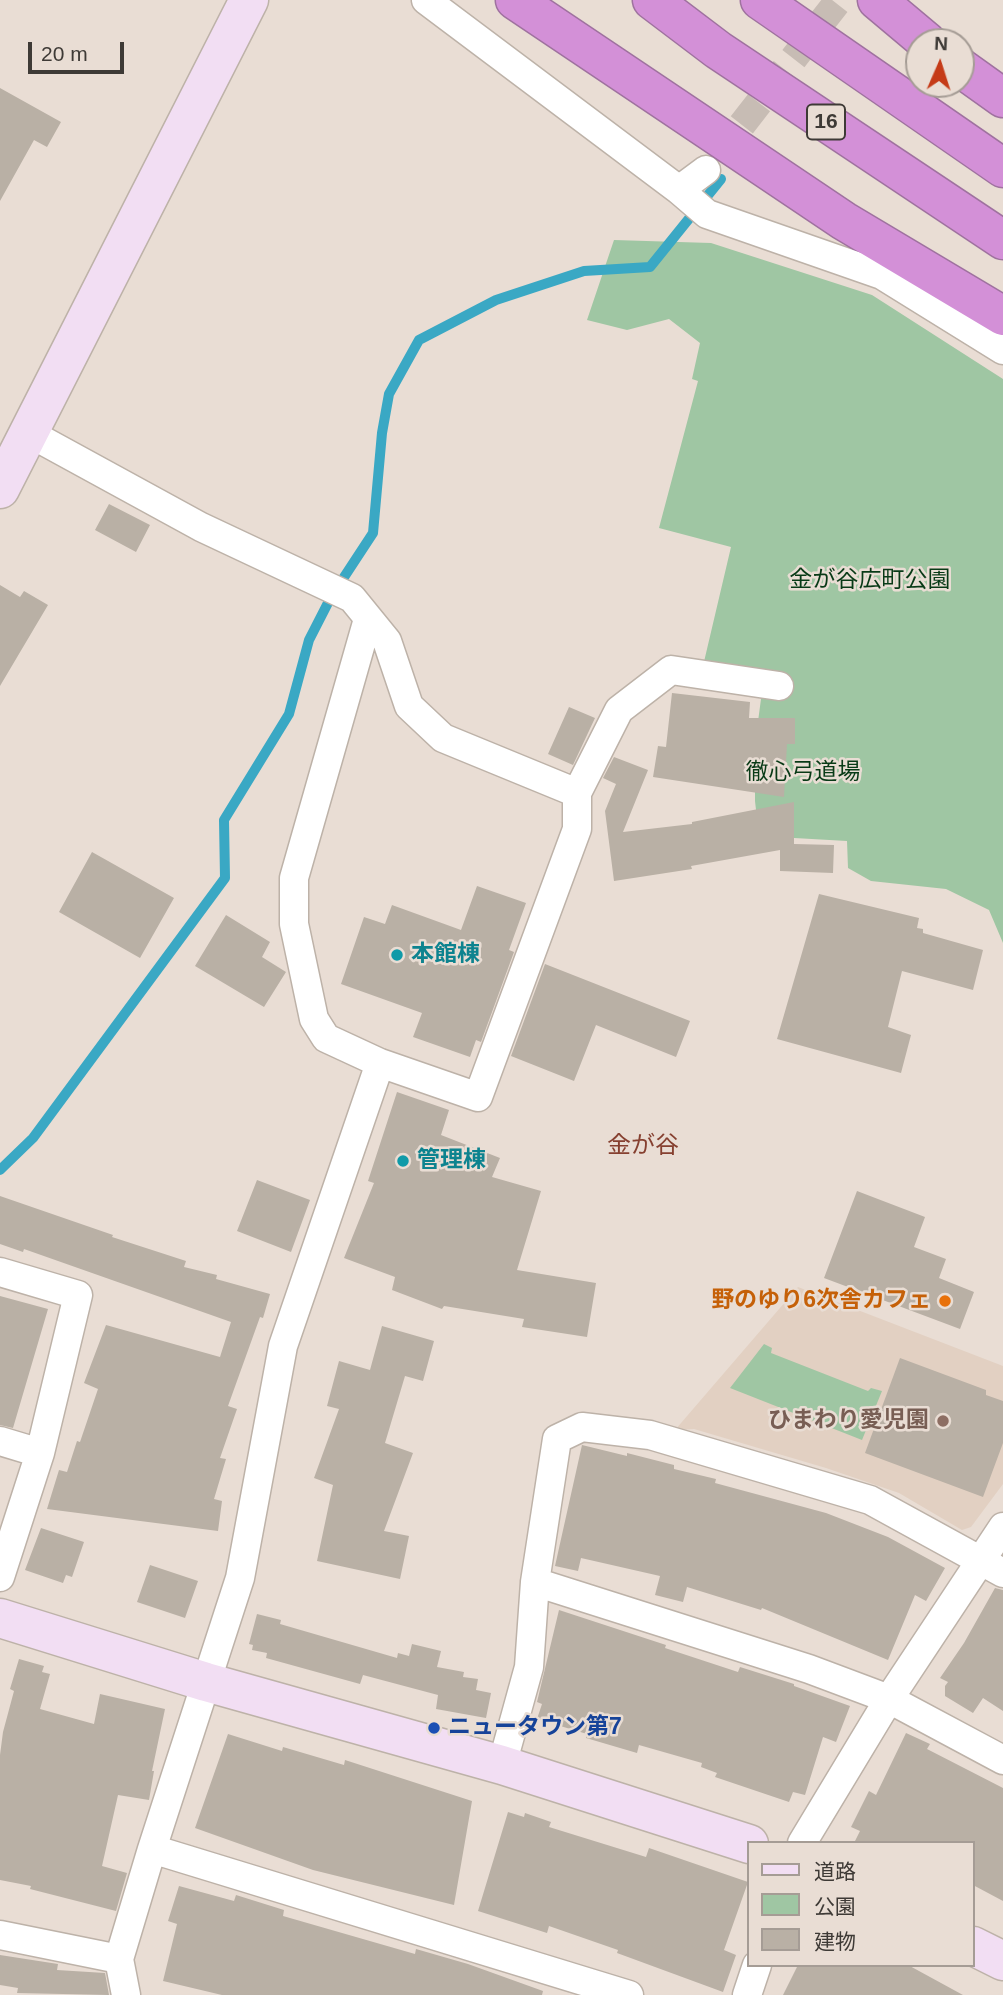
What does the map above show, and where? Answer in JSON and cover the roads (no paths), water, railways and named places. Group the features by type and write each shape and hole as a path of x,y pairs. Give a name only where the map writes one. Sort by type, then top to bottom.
{"highway":[{"path":"515,0 844,221 1003,316"},
{"name":"16","path":"652,0 718,50 1003,240"},
{"path":"760,0 1003,168"},
{"path":"877,0 910,28"},
{"path":"975,78 1003,98"}],"street":[{"path":"0,489 249,0"},
{"path":"426,0 679,190 707,214 882,275 1003,349"},
{"path":"679,190 706,170"},
{"path":"29,433 201,527 323,585 360,608 387,641 409,706 443,738 577,793"},
{"path":"360,608 294,878 294,924 314,1019 326,1038 380,1063 478,1097 577,829 577,793 619,710 671,670 779,686"},
{"path":"127,1995 119,1959 240,1578 283,1346 380,1063"},
{"path":"0,1272 78,1295 40,1453 0,1577"},
{"path":"502,1766 529,1667 535,1582 557,1438 582,1427 650,1436 870,1500 991,1566"},
{"path":"0,1441 40,1453"},
{"path":"803,1841 888,1699 991,1566 1003,1527"},
{"path":"535,1582 809,1669 888,1699 1003,1760"},
{"path":"0,1618 206,1682 502,1766 748,1844"},
{"path":"152,1849 629,1995"},
{"path":"0,1935 119,1959"},
{"path":"975,1947 1003,1961"},
{"path":"747,1995 756,1967"}],"waterway":[{"path":"0,1170 33,1138 225,878 224,820 289,714 309,640 331,597 373,533 382,433 389,394 419,340 496,300 584,271 650,267 721,179"}],"tunnel":[{"path":"716,158 839,0"}],"place":[{"name":"本館棟","path":"397,955"},
{"name":"管理棟","path":"403,1161"},
{"name":"野のゆり6次舎カフェ","path":"945,1301"},
{"name":"ひまわり愛児園","path":"943,1421"},
{"name":"ニュータウン第7","path":"434,1728"}],"district":[{"name":"金が谷","path":"643,1146"}],"park label":[{"name":"金が谷広町公園","path":"870,581"},
{"name":"徹心弓道場","path":"803,773"}]}
